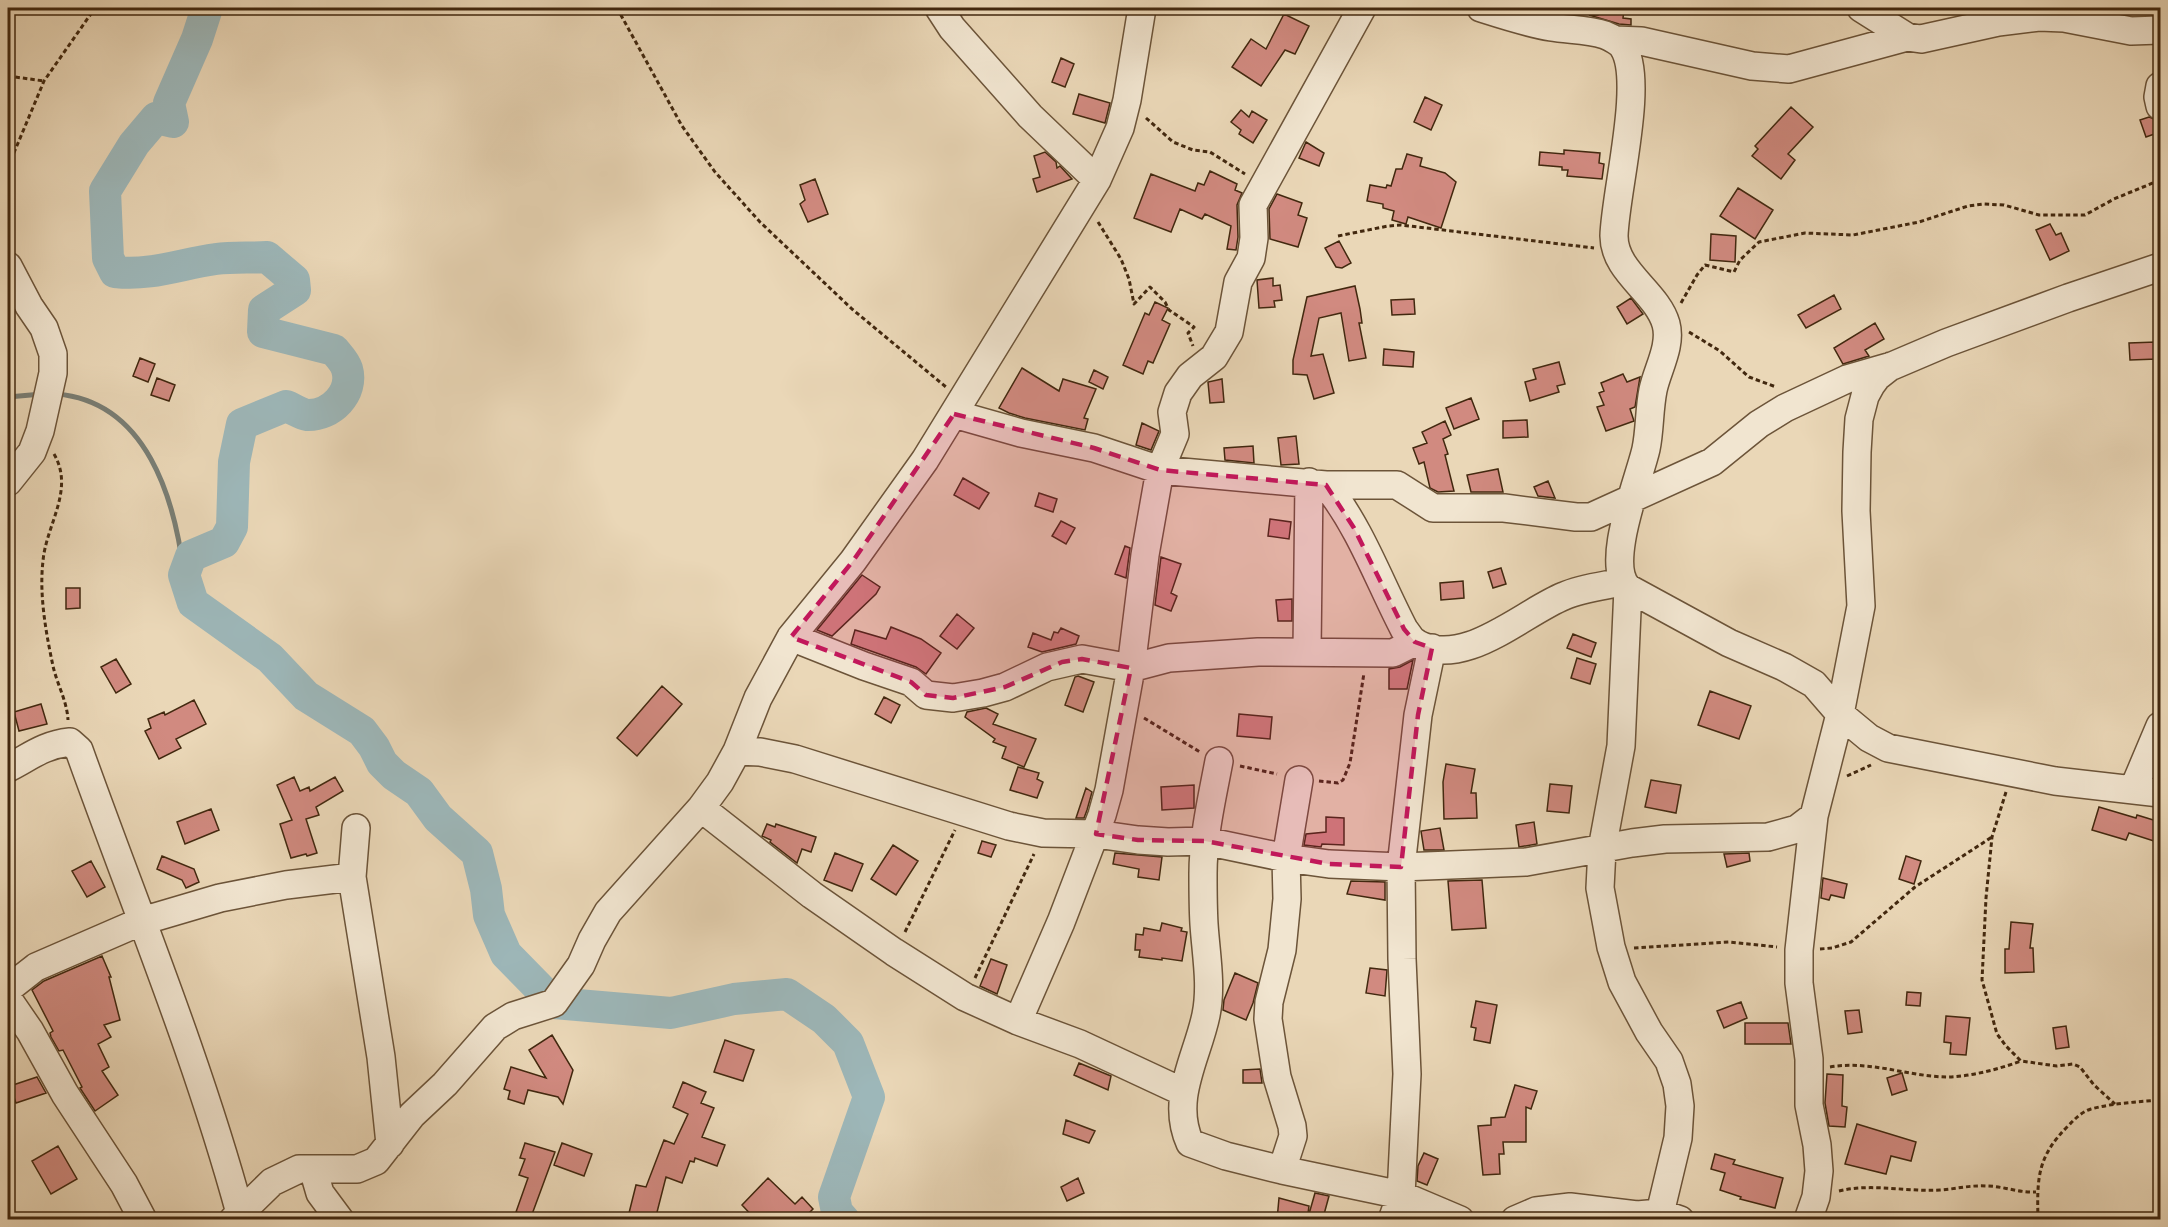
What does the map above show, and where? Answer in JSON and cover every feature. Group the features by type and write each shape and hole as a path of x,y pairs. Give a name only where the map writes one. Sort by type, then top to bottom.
{"street":[{"path":"939,8 952,28 1030,116 1097,180"},
{"path":"237,1216 272,1182 299,1169 357,1169 376,1161 412,1115 445,1084 495,1027 513,1017 554,1003 581,965 608,912 700,808 720,782 737,751 758,698 791,637 854,561 925,460 1097,180 1117,136 1127,100 1142,8"},
{"path":"1018,1021 1096,834 1109,790 1131,668 1145,555 1160,470 1175,434 1172,412 1178,393 1190,376 1214,357 1229,332 1238,282 1251,258 1254,238 1253,205 1362,8"},
{"path":"1481,8 1547,26 1605,35 1623,47 1631,71 1630,112 1614,235 1617,252 1622,261 1658,309 1667,328 1666,344 1653,391 1642,467 1631,499 1620,549 1620,573 1625,585 1621,746 1602,849 1600,888 1611,947 1622,982 1649,1032 1669,1061 1677,1084 1680,1106 1670,1216 1570,1208 1536,1211 1515,1220"},
{"path":"1861,8 1907,37"},
{"path":"1615,40 1641,41 1752,66 1789,69 1907,37 1921,39 1935,37 1998,22 2039,17 2080,20 2131,31 2160,30"},
{"path":"2160,86 2158,97 2160,106"},
{"path":"8,266 29,306 44,328 53,354 50,393 40,431 32,452 8,482"},
{"path":"959,407 1021,433 1094,448 1160,470 1318,483 1397,485 1433,508 1504,508 1591,517 1712,462 1759,424 1805,398 1847,379 1892,366 2056,302 2160,267"},
{"path":"1812,1208 1819,1171 1809,1105 1809,1059 1799,983 1799,950 1817,803 1840,714 1861,606 1856,511 1859,419 1865,396 1871,385 1877,377 1892,366"},
{"path":"1318,483 1335,496 1354,528 1404,629 1423,645 1444,650 1467,646 1491,638 1563,596 1581,590 1625,585 1729,643 1784,667 1814,684 1840,714 1869,738 1888,748 2064,782 2160,793"},
{"path":"1307,651 1318,483"},
{"path":"791,637 911,682 926,696 953,698 1005,687 1062,662 1082,659 1131,668 1168,658 1307,651 1393,653 1423,645"},
{"path":"1396,1207 1407,1074 1401,867 1418,715 1423,645"},
{"path":"2133,790 2160,726"},
{"path":"8,768 53,744 70,742 79,750 219,1137 237,1216"},
{"path":"737,751 760,752 795,759 1008,826 1043,833 1096,834 1138,840 1205,841 1286,858 1329,864 1401,867 1526,862 1665,839 1768,837 1797,830 1817,803"},
{"path":"1219,761 1205,841 1203,872 1204,924 1210,986 1206,1015 1183,1092 1182,1120 1190,1143 1396,1207 1460,1220"},
{"path":"1282,1170 1293,1136 1277,1077 1268,1018 1269,1002 1282,950 1287,899 1286,858 1299,780"},
{"path":"700,808 812,895 894,952 965,997 1018,1021 1080,1044 1183,1092"},
{"path":"357,828 352,877 381,1057 390,1144"},
{"path":"8,989 36,967 142,921 220,897 286,885 352,877"},
{"path":"8,999 30,1031 65,1094 118,1174 143,1220"},
{"path":"313,1169 320,1193 340,1220"}],"path":[{"path":"8,167 44,81 95,8"},
{"path":"617,8 682,126 715,172 760,222 852,309 927,373 959,407"},
{"path":"8,76 44,81"},
{"path":"1127,100 1162,135 1173,142 1220,157 1263,185"},
{"path":"1667,328 1697,275 1706,265 1734,272 1740,260 1759,242 1805,233 1853,235 1919,222 1968,206 1984,204 2004,205 2039,215 2085,215 2114,199 2160,180"},
{"path":"1096,218 1121,259 1129,279 1134,304 1150,287 1165,302 1169,310 1194,327 1188,333 1203,367"},
{"path":"1338,236 1401,225 1594,248 1614,235"},
{"path":"1667,328 1683,329 1720,351 1749,377 1778,388"},
{"path":"40,431 57,459 61,478 59,505 44,553 43,581 45,618 54,668 68,713 70,742"},
{"path":"1124,706 1197,751 1219,761 1299,780 1338,783 1343,780 1350,763 1366,652"},
{"path":"1817,803 1852,773 1879,762"},
{"path":"2012,772 1992,837 1982,980 1997,1034 2021,1061"},
{"path":"894,952 963,812"},
{"path":"965,997 1043,833"},
{"path":"1611,947 1729,942 1799,950 1832,948 1851,942 1916,887 1992,837"},
{"path":"1808,1073 1858,1065 1948,1077 2021,1061 2057,1066 2073,1064 2080,1067 2094,1085 2115,1104"},
{"path":"2038,1220 2036,1192 2042,1165 2055,1139 2079,1115 2089,1110 2115,1104 2160,1100"},
{"path":"1812,1208 1843,1190 1868,1188 1940,1190 1965,1185 1989,1186 2023,1193 2036,1192"}],"highlighted area":[{"path":"954,414 1094,448 1160,470 1326,485 1354,528 1404,629 1415,642 1432,648 1418,715 1401,867 1329,864 1205,841 1138,840 1096,834 1131,668 1082,659 1062,662 1005,687 953,698 926,695 911,682 791,637 853,561"}],"building":[{"path":"1599,8 1624,10 1623,18 1631,19 1631,25 1619,24 1589,15 1598,15"},
{"path":"1284,14 1309,26 1295,54 1285,50 1261,86 1232,67 1251,39 1266,49"},
{"path":"1061,58 1074,64 1065,87 1052,82"},
{"path":"1079,94 1110,103 1105,123 1073,114"},
{"path":"1425,97 1442,105 1431,130 1414,122"},
{"path":"1791,107 1813,127 1788,154 1795,160 1781,179 1752,156 1758,149 1755,146"},
{"path":"1241,110 1249,117 1252,111 1267,120 1253,143 1239,134 1241,130 1231,122"},
{"path":"2149,117 2160,121 2160,132 2146,137 2140,120"},
{"path":"1306,142 1324,153 1319,166 1299,158"},
{"path":"1564,150 1600,153 1599,163 1604,164 1602,179 1567,176 1568,170 1562,170 1562,167 1539,165 1540,152 1564,154"},
{"path":"1045,152 1056,162 1057,168 1060,166 1072,179 1037,192 1033,179 1040,177 1034,156"},
{"path":"1407,154 1422,158 1420,166 1445,173 1456,182 1441,228 1408,217 1406,224 1392,220 1394,211 1383,208 1383,204 1367,201 1370,185 1386,188 1387,185 1391,186 1396,169 1402,169"},
{"path":"1210,171 1237,184 1235,190 1242,193 1237,205 1236,250 1227,249 1231,226 1205,214 1202,219 1180,209 1171,232 1134,218 1151,174 1195,191 1198,183 1204,185"},
{"path":"815,179 828,214 808,222 800,204 805,200 800,185"},
{"path":"1738,188 1773,210 1755,239 1720,216"},
{"path":"1277,194 1302,203 1298,215 1307,218 1298,247 1270,239 1269,209"},
{"path":"2050,224 2056,235 2061,233 2069,251 2050,260 2036,230"},
{"path":"1711,234 1736,236 1735,262 1710,260"},
{"path":"1339,241 1351,263 1342,268 1336,267 1325,248"},
{"path":"1273,278 1273,286 1280,285 1282,300 1274,301 1275,307 1259,308 1257,280"},
{"path":"1355,286 1366,358 1349,361 1341,313 1319,318 1311,356 1323,354 1334,393 1314,399 1307,375 1293,374 1293,360 1307,297"},
{"path":"1834,295 1841,309 1806,328 1798,315"},
{"path":"1631,298 1643,314 1627,324 1617,307"},
{"path":"1414,299 1415,314 1392,315 1391,300"},
{"path":"1155,302 1168,308 1162,320 1170,324 1153,363 1148,361 1143,374 1123,365 1145,313 1149,315"},
{"path":"1875,323 1884,339 1865,350 1869,356 1843,364 1834,348"},
{"path":"2156,342 2157,359 2130,360 2129,343"},
{"path":"1384,349 1414,352 1413,367 1383,365"},
{"path":"140,358 155,364 148,382 133,376"},
{"path":"1559,362 1565,384 1557,386 1559,392 1530,401 1525,382 1536,379 1533,369"},
{"path":"1022,368 1059,391 1063,379 1096,389 1084,418 1088,419 1085,430 1025,418 999,408"},
{"path":"1094,370 1108,377 1103,389 1089,382"},
{"path":"1623,374 1627,382 1640,377 1635,407 1630,409 1634,421 1606,431 1597,407 1604,405 1599,393 1604,391 1601,383"},
{"path":"157,378 175,385 169,401 151,395"},
{"path":"1222,379 1224,402 1210,403 1208,382"},
{"path":"1471,398 1479,419 1454,429 1446,408"},
{"path":"1527,420 1528,437 1503,438 1503,421"},
{"path":"1445,421 1451,435 1443,439 1448,454 1445,455 1454,491 1438,492 1430,488 1424,462 1419,464 1413,448 1427,443 1422,432"},
{"path":"1142,423 1159,431 1151,450 1136,445"},
{"path":"1296,436 1299,464 1281,465 1278,438"},
{"path":"1253,446 1254,463 1225,460 1224,448"},
{"path":"1498,469 1503,492 1471,492 1467,475"},
{"path":"963,478 989,493 979,509 954,495"},
{"path":"1548,481 1555,498 1538,496 1534,487"},
{"path":"1039,493 1057,499 1053,512 1035,506"},
{"path":"1270,519 1291,522 1289,539 1268,536"},
{"path":"1061,521 1075,528 1066,544 1052,536"},
{"path":"1125,546 1130,548 1126,578 1115,574"},
{"path":"1161,557 1181,564 1171,593 1177,596 1171,611 1155,605"},
{"path":"1501,568 1506,584 1493,588 1488,572"},
{"path":"862,575 880,587 876,594 832,636 817,630"},
{"path":"1463,581 1464,598 1441,600 1440,583"},
{"path":"66,588 80,588 80,608 66,609"},
{"path":"1292,599 1292,621 1278,621 1276,600"},
{"path":"957,614 974,628 957,649 940,636"},
{"path":"891,627 921,639 941,653 926,674 916,667 851,644 855,630 886,639"},
{"path":"1061,628 1079,636 1076,644 1042,652 1028,647 1033,633 1051,640 1054,632 1058,633"},
{"path":"1573,634 1596,643 1591,657 1567,648"},
{"path":"1577,658 1596,664 1590,684 1571,678"},
{"path":"116,659 131,684 116,693 101,667"},
{"path":"1413,660 1407,689 1389,689 1389,669 1400,667"},
{"path":"1075,677 1094,682 1083,712 1065,705"},
{"path":"662,686 682,704 637,756 617,738"},
{"path":"1710,691 1751,706 1739,739 1698,725"},
{"path":"884,697 900,705 891,723 875,714"},
{"path":"194,700 206,724 176,739 181,748 159,759 145,731 151,728 148,719 164,712 165,715"},
{"path":"41,704 47,724 19,731 14,712"},
{"path":"986,708 998,714 993,724 1036,739 1024,767 1002,758 1006,747 993,742 995,739 965,717 967,712"},
{"path":"1239,714 1272,717 1270,739 1237,736"},
{"path":"1446,764 1475,769 1471,793 1476,793 1477,818 1444,819 1443,782"},
{"path":"1018,767 1039,773 1037,779 1043,782 1037,798 1010,790"},
{"path":"294,777 300,791 309,787 310,791 335,777 343,791 316,807 319,815 306,819 317,853 291,858 280,824 292,820 277,785"},
{"path":"1651,780 1681,785 1676,813 1645,807"},
{"path":"1550,784 1572,786 1569,813 1547,811"},
{"path":"1194,785 1194,808 1162,810 1161,787"},
{"path":"1086,788 1092,792 1087,810 1084,818 1076,818"},
{"path":"2099,807 2136,818 2137,815 2160,822 2160,843 2129,833 2126,840 2092,830"},
{"path":"211,809 219,830 185,844 177,822"},
{"path":"1326,817 1344,818 1344,845 1322,844 1321,847 1304,845 1306,834 1326,832"},
{"path":"1534,822 1537,844 1519,847 1516,825"},
{"path":"767,824 775,827 776,824 816,837 811,852 802,849 797,863 770,842 771,840 762,836"},
{"path":"1440,828 1444,850 1424,850 1421,831"},
{"path":"982,841 996,845 991,857 978,853"},
{"path":"893,845 918,861 896,895 871,879"},
{"path":"835,853 863,864 852,891 824,880"},
{"path":"1115,853 1162,857 1159,880 1138,877 1139,869 1113,864"},
{"path":"1749,853 1750,861 1727,867 1724,854"},
{"path":"162,856 194,869 199,882 186,888 182,880 157,869"},
{"path":"1906,856 1921,861 1914,884 1899,879"},
{"path":"91,861 105,887 87,897 72,871"},
{"path":"1823,878 1847,884 1844,898 1831,895 1829,900 1821,898"},
{"path":"1482,880 1486,928 1452,930 1448,881"},
{"path":"1351,881 1385,882 1385,900 1347,894"},
{"path":"2011,922 2033,924 2030,948 2033,948 2034,972 2005,973 2005,949 2009,949"},
{"path":"1162,923 1182,928 1181,931 1187,932 1182,961 1139,957 1140,950 1135,950 1136,934 1143,935 1144,928 1160,931"},
{"path":"102,956 111,977 109,977 120,1020 104,1025 111,1037 98,1044 109,1067 102,1071 118,1095 95,1111 80,1088 82,1087 63,1050 59,1051 51,1037 50,1033 53,1031 32,990 44,981"},
{"path":"991,959 1007,965 997,994 980,986"},
{"path":"1370,968 1387,970 1385,996 1366,993"},
{"path":"1235,973 1258,983 1246,1020 1223,1010 1224,1000"},
{"path":"1907,992 1921,993 1920,1006 1906,1005"},
{"path":"1476,1001 1497,1005 1490,1043 1474,1040 1476,1028 1471,1027"},
{"path":"1741,1002 1747,1018 1724,1028 1717,1011"},
{"path":"1859,1010 1862,1032 1848,1034 1845,1011"},
{"path":"1946,1016 1970,1018 1966,1055 1950,1054 1951,1043 1944,1042"},
{"path":"1745,1023 1788,1023 1791,1044 1745,1044"},
{"path":"2066,1026 2069,1047 2056,1049 2053,1028"},
{"path":"552,1035 573,1070 563,1104 558,1097 528,1090 524,1104 508,1099 510,1091 504,1089 511,1067 546,1078 529,1050"},
{"path":"725,1040 754,1050 743,1081 714,1072"},
{"path":"1079,1063 1111,1076 1108,1090 1074,1075"},
{"path":"1260,1069 1262,1083 1243,1083 1243,1070"},
{"path":"1902,1073 1907,1090 1892,1095 1887,1078"},
{"path":"1827,1074 1843,1075 1842,1106 1847,1107 1845,1127 1829,1126 1825,1103"},
{"path":"37,1077 46,1093 16,1103 10,1086"},
{"path":"683,1082 706,1092 701,1103 714,1108 702,1137 725,1145 717,1166 695,1158 694,1162 690,1161 682,1183 666,1177 655,1220 629,1213 636,1185 646,1187 664,1140 674,1144 688,1114 673,1107"},
{"path":"1515,1085 1537,1091 1531,1109 1526,1107 1526,1142 1503,1142 1504,1154 1499,1154 1500,1174 1483,1175 1478,1126 1491,1125 1491,1118 1505,1117"},
{"path":"1066,1120 1095,1131 1089,1143 1063,1134"},
{"path":"1857,1124 1916,1142 1911,1161 1891,1156 1886,1174 1845,1164"},
{"path":"525,1143 555,1152 531,1217 516,1212 528,1178 519,1175 525,1159 520,1158"},
{"path":"562,1143 592,1154 584,1176 554,1165"},
{"path":"58,1146 77,1179 51,1194 32,1161"},
{"path":"1424,1153 1438,1159 1427,1185 1417,1181 1418,1166"},
{"path":"1715,1154 1735,1160 1733,1164 1783,1178 1775,1208 1740,1199 1741,1197 1720,1190 1725,1173 1711,1169"},
{"path":"768,1178 795,1204 802,1197 813,1209 806,1216 810,1220 756,1220 742,1205"},
{"path":"1078,1178 1084,1193 1067,1201 1061,1187"},
{"path":"1315,1193 1329,1196 1323,1218 1309,1214"},
{"path":"1279,1198 1309,1206 1307,1220 1277,1220"}],"waterway":[{"path":"207,8 197,39 169,103 173,122 156,118 134,144 105,191 108,258 115,272 128,273 154,271 216,259 267,257 294,280 295,290 264,310 263,332 334,350 345,364 348,378 344,394 339,401 324,412 307,415 286,406 242,424 234,462 232,527 224,542 191,556 184,575 193,603 270,658 306,696 362,731 382,763 394,775 419,792 438,818 477,853 486,889 489,915 506,954 554,1003 671,1013 734,999 787,994 824,1019 848,1043 869,1097 834,1197 837,1212 844,1220"},
{"path":"8,397 42,394"},
{"path":"57,394 88,401 114,415 134,435 151,459 164,486 173,516 184,575"}]}
